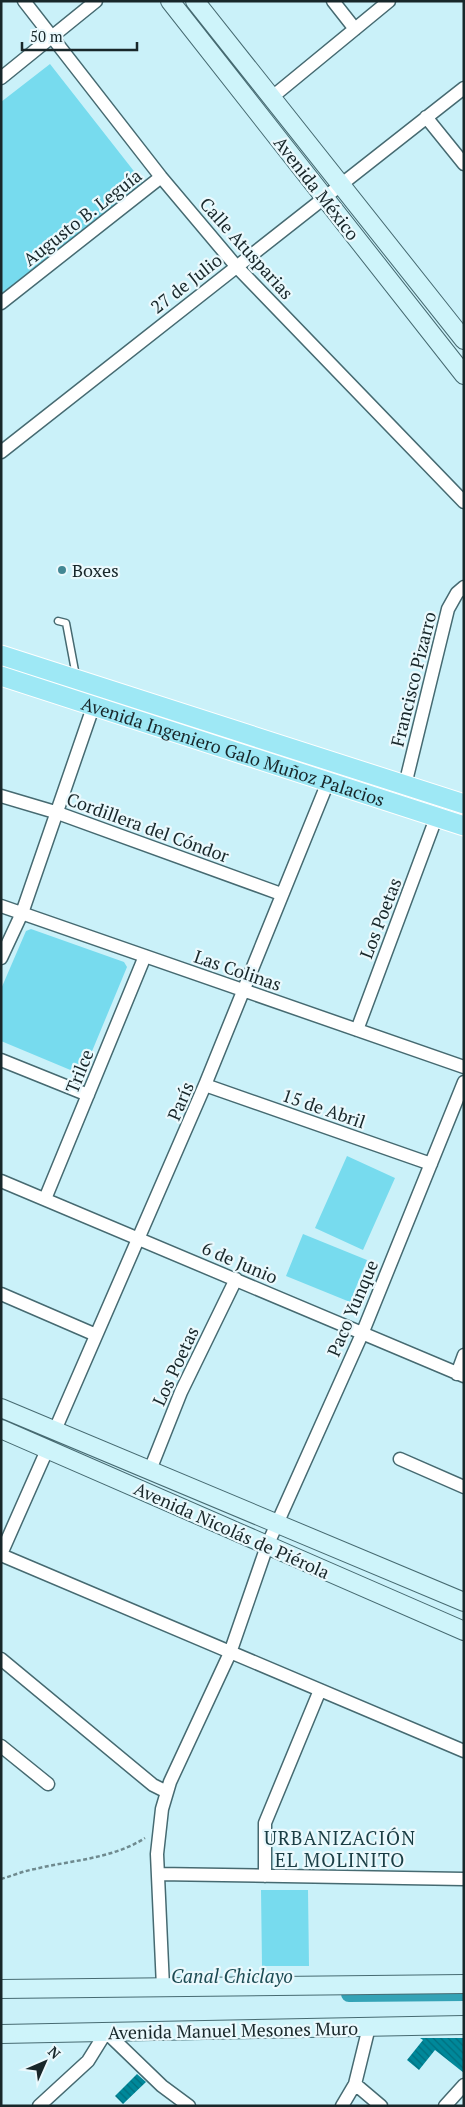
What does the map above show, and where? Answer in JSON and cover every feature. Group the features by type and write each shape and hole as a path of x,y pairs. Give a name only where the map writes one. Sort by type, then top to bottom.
{"main road":[{"name":"Avenida Ingeniero Galo Muñoz Palacios","path":"1,655 77,680 97,696 328,782 460,825"},
{"name":"Avenida Ingeniero Galo Muñoz Palacios","path":"1,676 97,696 405,785 464,804"}],"street":[{"name":"Calle Atusparias","path":"24,1 162,177 236,266 464,502"},
{"path":"1,78 96,1"},
{"name":"Avenida México","path":"170,1 464,375"},
{"name":"Avenida México","path":"195,1 464,340"},
{"path":"333,1 355,29"},
{"path":"271,98 389,1"},
{"name":"27 de Julio","path":"1,452 464,88"},
{"path":"426,117 464,164"},
{"name":"Augusto B. Leguía","path":"1,303 162,177"},
{"name":"Francisco Pizarro","path":"405,785 448,609 457,593 464,587"},
{"path":"1,958 22,913 55,812 97,696"},
{"name":"París","path":"55,1430 206,1085 281,894 328,782"},
{"name":"Cordillera del Cóndor","path":"1,796 55,812 281,894"},
{"path":"460,825 464,804"},
{"name":"Los Poetas","path":"357,1030 436,818"},
{"name":"Las Colinas","path":"1,906 464,1067"},
{"name":"Trilce","path":"45,1199 145,956"},
{"path":"1,1060 88,1096"},
{"name":"Paco Yunque","path":"163,1987 158,1874 160,1826 167,1792 185,1745 230,1653 272,1534 362,1334 464,1082"},
{"name":"15 de Abril","path":"206,1085 430,1164"},
{"name":"6 de Junio","path":"1,1181 460,1375"},
{"name":"Los Poetas","path":"150,1470 181,1392 236,1279"},
{"path":"1,1294 96,1335"},
{"path":"460,1375 464,1355"},
{"name":"Avenida Nicolás de Piérola","path":"1,1408 150,1470 464,1631"},
{"name":"Avenida Nicolás de Piérola","path":"1,1430 47,1450 272,1534 464,1602"},
{"path":"47,1450 1,1554 464,1751"},
{"path":"400,1459 464,1487"},
{"path":"1,1659 153,1785 167,1792"},
{"path":"265,1876 265,1823 320,1690"},
{"path":"1,1746 48,1784"},
{"path":"158,1874 464,1879"},
{"path":"1,1989 464,1984"},
{"name":"Avenida Manuel Mesones Muro","path":"1,2034 464,2025"},
{"path":"342,2106 355,2084 369,2027"},
{"path":"39,2106 88,2061 106,2032 162,2086 189,2106"},
{"path":"355,2084 381,2106"},
{"path":"445,2106 464,2084"}],"lane":[{"path":"58,621 66,623 77,680"}],"path":[{"path":"1,1879 35,1869 73,1863 134,1845 160,1826"}],"shaded area":[{"path":"50,64 144,184 1,295 1,102"},
{"path":"31,929 124,962 127,967 83,1073 80,1074 1,1041 1,989 26,931"},
{"path":"347,1156 395,1178 363,1250 315,1228"},
{"path":"303,1234 367,1260 350,1302 286,1276"},
{"path":"261,1890 308,1890 309,1966 262,1966"}],"building":[{"path":"420,2038 464,2038 464,2073 435,2050 419,2070 407,2060 423,2040"},
{"path":"137,2074 146,2082 123,2104 115,2096"}],"waterway":[{"name":"Canal Chiclayo","path":"349,1994 464,1993"}],"place":[{"name":"Boxes","path":"62,570"}],"district":[{"name":"URBANIZACIÓN EL MOLINITO","path":"340,1848"}]}
